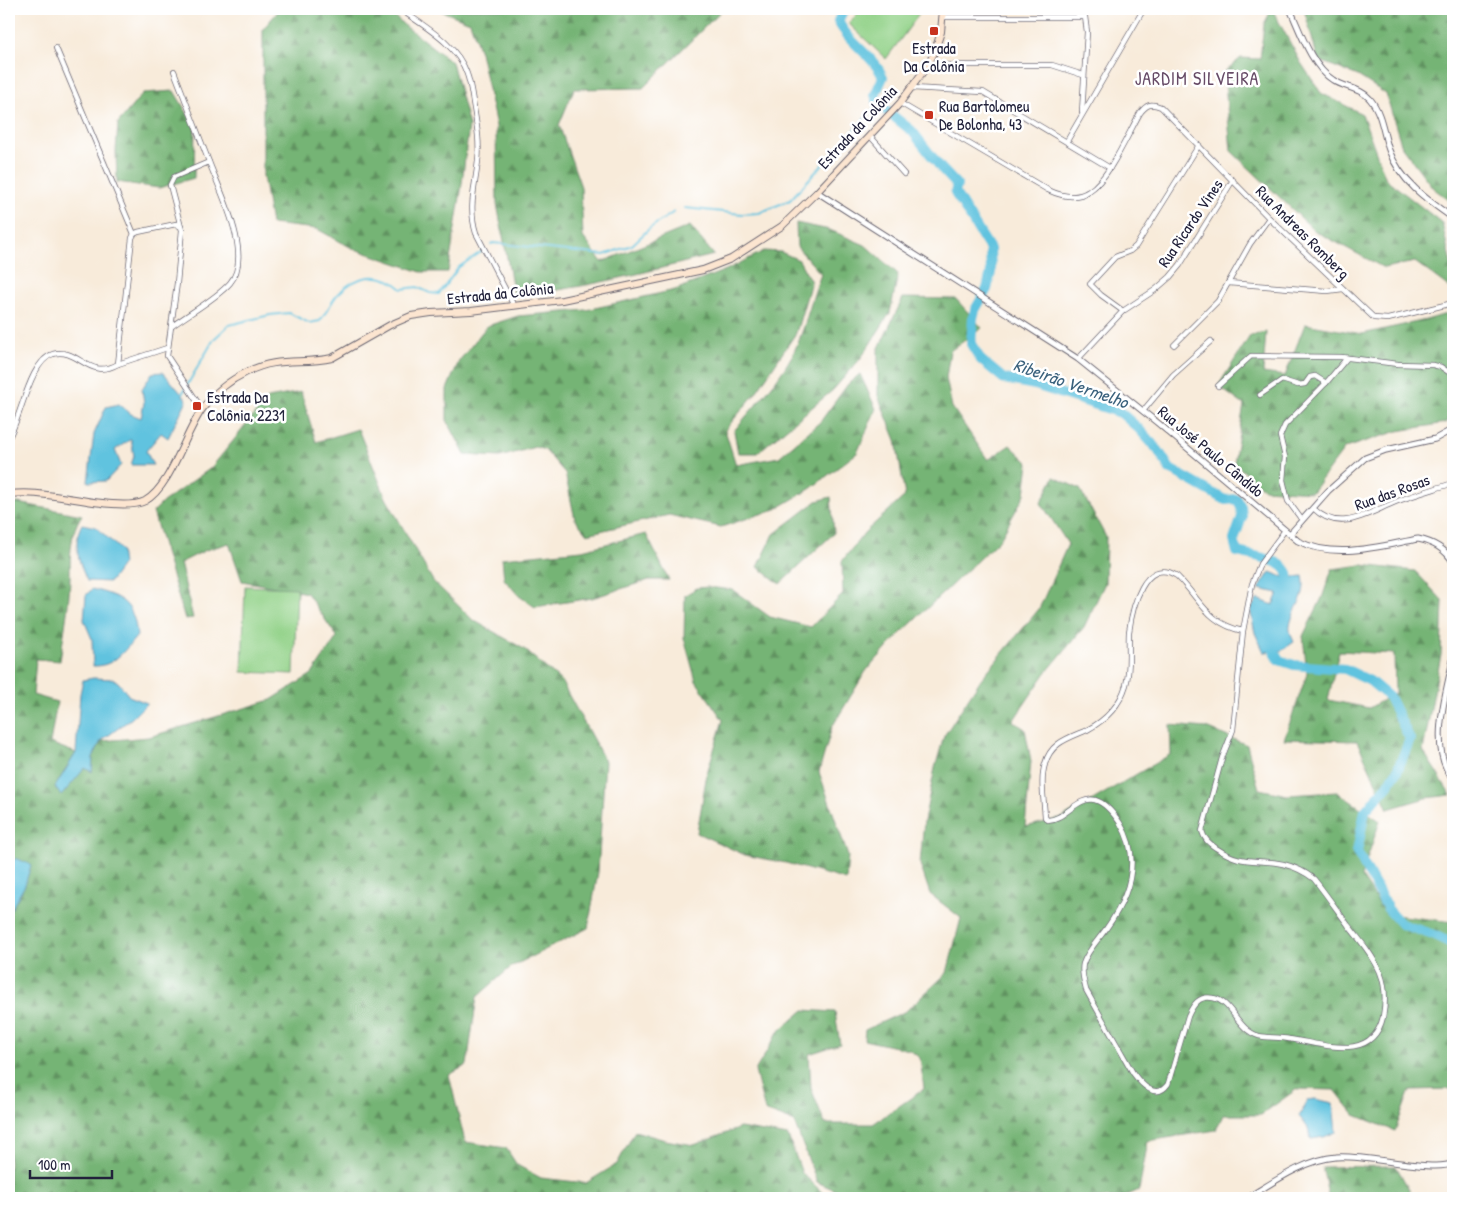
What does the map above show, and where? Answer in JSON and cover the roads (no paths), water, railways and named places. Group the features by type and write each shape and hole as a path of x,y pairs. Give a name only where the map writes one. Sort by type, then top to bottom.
{"main road":[{"name":"Estrada da Colônia","path":"9,494 46,494 119,504 133,504 144,501 154,494 168,475 202,409 228,383 247,372 273,362 332,358 390,325 411,316 562,300 703,270 731,258 782,226 817,192 900,103 928,65 941,32 943,9"}],"street":[{"path":"400,9 448,45 459,58 467,73 477,122 479,143 471,208 472,222 514,306"},
{"path":"1082,113 1087,32 1084,9"},
{"path":"1290,9 1304,40 1324,73 1335,82 1366,95 1372,102 1380,119 1392,159 1402,175 1415,189 1453,218"},
{"path":"1067,142 1142,12"},
{"path":"943,17 1084,17"},
{"path":"56,48 134,234 118,364"},
{"path":"928,65 1052,65 1083,75"},
{"path":"171,327 231,282 239,263 235,231 174,70"},
{"path":"900,103 1056,194 1073,196 1090,191 1110,168 983,92 912,88"},
{"name":"Rua Andreas Romberg","path":"1110,168 1145,107 1152,104 1162,107 1269,218 1377,320 1451,304"},
{"path":"870,136 904,174"},
{"path":"1123,311 1095,290 1091,283 1116,257 1136,246 1198,145"},
{"path":"202,409 167,356 177,283 182,226 170,185 174,177 209,162"},
{"name":"Rua Ricardo Vines","path":"1078,359 1123,311 1155,290 1170,277 1180,265 1233,180"},
{"name":"Rua José Paulo Cândido","path":"817,192 1078,359 1143,410 1298,541 1307,546 1341,551 1418,539 1439,546 1453,562"},
{"path":"1174,345 1218,301 1250,244 1269,218"},
{"path":"134,234 176,224 182,226"},
{"path":"1228,282 1327,291 1343,288"},
{"path":"1143,410 1173,375 1211,341"},
{"path":"9,437 15,427 34,372 40,363 49,356 55,353 63,353 74,357 92,368 100,370 167,348"},
{"path":"1218,386 1251,356 1347,358 1398,364 1433,365 1441,367 1453,375"},
{"path":"1302,520 1288,501 1283,480 1285,458 1280,436 1285,424 1326,383 1347,358"},
{"path":"1260,395 1282,380 1298,385 1305,384 1310,377 1315,376 1326,383"},
{"path":"1290,534 1328,491 1357,463 1369,455 1435,439 1453,429"},
{"name":"Rua das Rosas","path":"1313,508 1326,518 1349,520 1453,483"},
{"path":"1243,631 1229,627 1212,618 1182,581 1170,571 1155,571 1150,575 1140,593 1131,620 1128,651 1129,670 1121,699 1108,715 1098,723 1062,740 1055,746 1048,756 1044,768 1045,817 1047,820 1053,820 1082,803 1094,800 1104,804 1116,817 1129,841 1132,851 1131,870 1125,896 1116,914 1088,952 1082,971 1086,990 1133,1073 1141,1084 1150,1090 1161,1091 1168,1084 1188,1016 1197,1001 1204,998 1217,999 1224,1003 1242,1026 1258,1036 1347,1048 1359,1046 1377,1032 1386,1003 1384,986 1379,970 1364,946 1314,879 1305,872 1293,867 1272,862 1248,862 1231,857 1207,842 1202,834 1202,827 1234,723 1243,631 1252,584 1260,564 1285,530"},
{"path":"1453,661 1443,713 1440,741 1444,762 1448,773 1453,779"},
{"path":"1247,1198 1310,1164 1333,1157 1350,1156 1428,1166 1445,1166 1453,1163"}],"water":[{"path":"163,372 187,400 168,438 161,433 146,451 153,465 131,465 134,456 131,439 115,450 121,465 106,481 88,482 94,434 106,407 119,404 131,414 141,418 144,403 142,389 152,373"},
{"path":"82,524 96,527 121,550 123,564 110,582 87,581 79,560 77,545 77,538"},
{"path":"1270,572 1286,578 1303,576 1304,590 1290,626 1294,642 1281,651 1264,652 1255,633 1250,609 1258,599 1273,605 1278,593 1259,589"},
{"path":"92,589 119,598 125,603 133,615 137,636 118,657 100,666 93,666 92,639 84,620 86,595"},
{"path":"93,678 114,679 129,696 147,703 132,718 101,741 93,757 92,772 85,768 61,796 55,787 76,753 80,694 83,680"},
{"path":"16,858 31,865 25,885 9,913 9,866"},
{"path":"1315,1099 1333,1103 1336,1132 1324,1137 1311,1139 1308,1128 1299,1116 1308,1100"}],"waterway":[{"name":"Ribeirão Vermelho","path":"844,9 838,21 848,36 879,69 883,77 875,95 878,104 912,131 957,185 955,193 990,249 991,272 987,289 975,310 973,318 971,344 981,360 1004,379 1035,385 1121,413 1158,450 1170,469 1225,500 1237,499 1241,507 1242,517 1234,540 1237,552 1278,563 1287,571 1289,576 1288,591"},
{"path":"685,208 742,214 759,213 790,200 878,104"},
{"path":"491,244 604,255 632,245 650,228 674,212"},
{"path":"182,394 214,339 229,325 270,315 289,313 309,323 320,321 337,295 344,288 360,279 368,277 385,279 402,289 417,287 430,293 439,294 459,267 484,250"},
{"name":"Ribeirão Vermelho","path":"1272,640 1274,651 1279,660 1294,665 1345,669 1370,681 1389,697 1410,739 1397,771 1388,785 1365,811 1357,852 1388,909 1401,924 1434,935 1453,944"}],"place":[{"name":"Estrada Da Colônia","path":"934,31"},
{"name":"Rua Bartolomeu De Bolonha, 43","path":"929,115"},
{"name":"Estrada Da Colônia, 2231","path":"197,406"}],"district":[{"name":"JARDIM SILVEIRA","path":"1197,78"}]}
